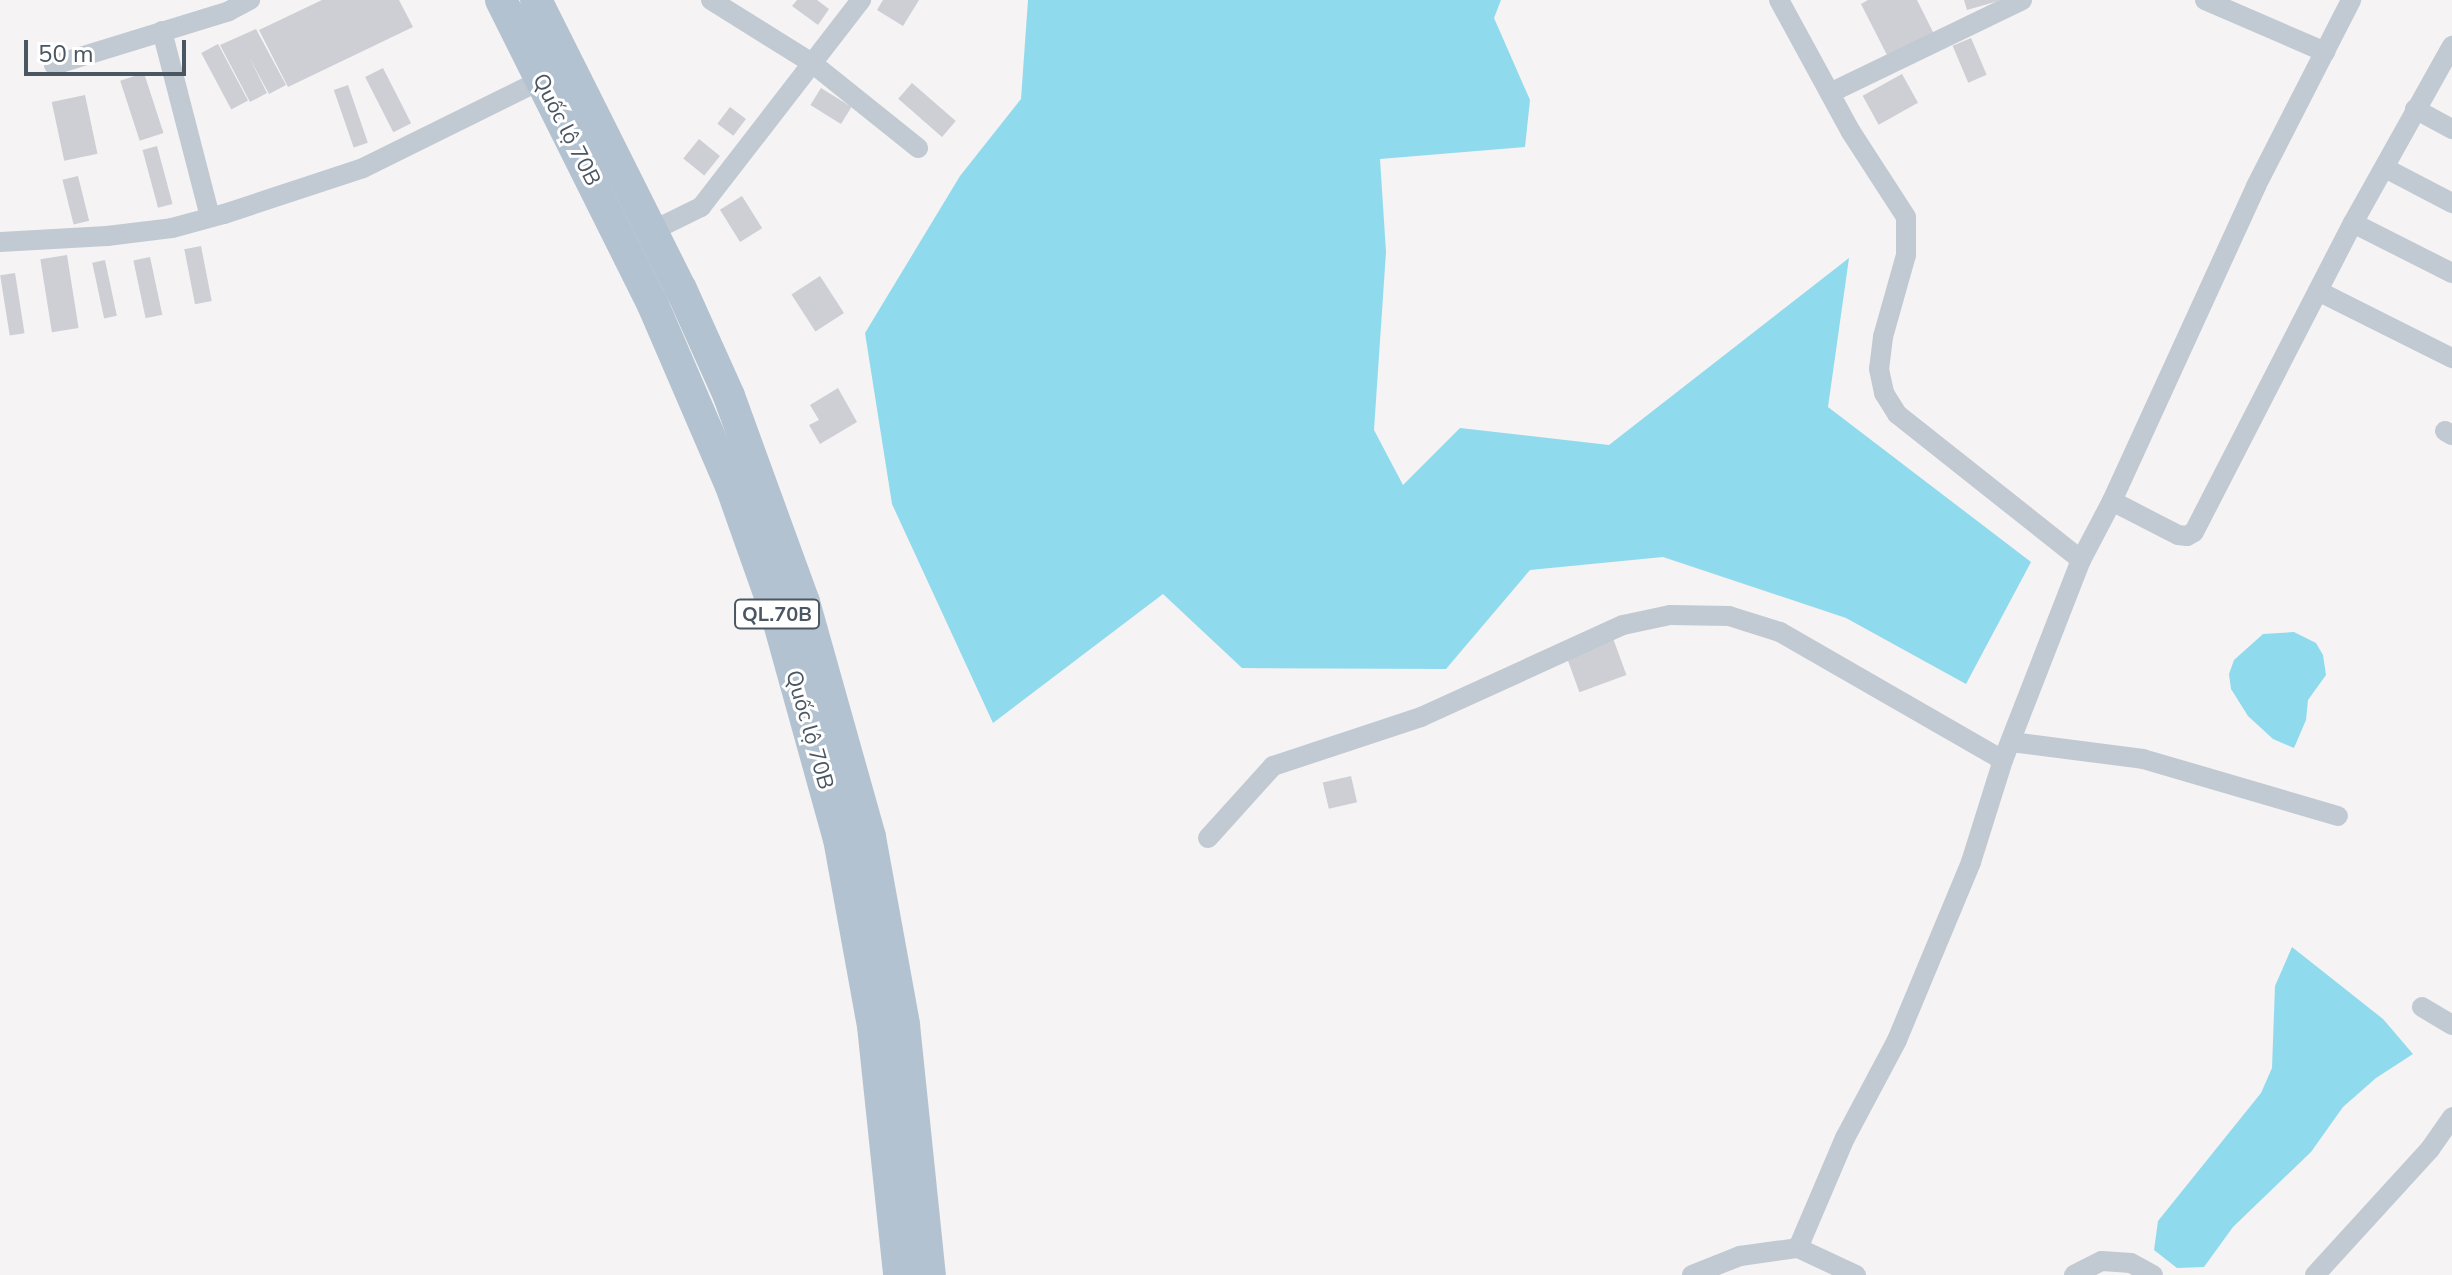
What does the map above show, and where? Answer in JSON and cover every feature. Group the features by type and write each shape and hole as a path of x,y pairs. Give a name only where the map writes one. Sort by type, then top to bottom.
{"main road":[{"name":"Quốc lộ 70B","path":"501,0 551,65 652,231 729,396 763,482 804,602 870,837 904,1025 910,1212 899,1275"},
{"name":"Quốc lộ 70B","path":"536,0 551,65 731,486 777,616 839,839 910,1212 930,1275"}],"street":[{"path":"54,65 229,11 250,0"},
{"path":"711,0 812,63 918,148"},
{"path":"652,231 701,207 861,0"},
{"path":"1779,0 1832,92 1851,132 1906,217 1906,255 1880,359 1884,393 1897,414 2081,560"},
{"path":"1832,92 2022,0"},
{"path":"2205,0 2325,52"},
{"path":"1798,1248 1845,1138 1903,1026 1971,862 2007,751 2081,560 2112,501 2256,186 2351,0"},
{"path":"162,31 210,217"},
{"path":"2112,501 2178,535 2187,536 2194,532 2353,223 2452,46"},
{"path":"0,242 107,236 172,228 363,168 551,65"},
{"path":"2415,109 2452,129"},
{"path":"2385,168 2452,203"},
{"path":"2353,223 2452,273"},
{"path":"2318,291 2452,358"},
{"path":"1208,838 1273,766 1421,717 1623,625 1670,615 1729,616 1780,632 2007,751 2143,759 2338,816"},
{"path":"2422,1007 2452,1025"},
{"path":"2315,1275 2430,1149 2452,1117"},
{"path":"1692,1275 1740,1256 1798,1248 1856,1275"},
{"path":"2074,1275 2102,1261 2131,1263 2153,1275"}],"water":[{"path":"1028,0 1501,0 1494,18 1530,100 1525,147 1380,159 1386,252 1374,430 1403,485 1460,428 1609,445 1849,258 1828,407 2031,562 1966,684 1846,618 1663,557 1530,570 1446,669 1242,668 1163,594 993,723 892,504 865,333 960,176 1021,99"},
{"path":"2294,632 2316,643 2323,655 2326,675 2308,700 2306,720 2294,748 2273,739 2248,716 2231,689 2229,674 2234,660 2263,634"},
{"path":"2292,947 2383,1019 2413,1054 2376,1078 2343,1107 2311,1152 2233,1227 2204,1267 2177,1268 2154,1250 2158,1221 2261,1093 2272,1068 2275,986"}],"building":[{"path":"322,0 399,0 413,27 288,87 259,30"},
{"path":"797,0 817,0 829,9 818,25 792,6"},
{"path":"883,0 919,0 903,26 877,10"},
{"path":"1868,0 1917,0 1934,34 1888,57 1861,4"},
{"path":"1964,0 1998,0 1998,1 1967,10"},
{"path":"256,29 286,85 269,94 249,57 267,93 250,102 220,45"},
{"path":"1971,38 1987,75 1968,83 1953,46"},
{"path":"218,44 248,101 231,109 201,53"},
{"path":"383,68 411,123 393,132 365,77"},
{"path":"144,73 163,133 140,141 120,81"},
{"path":"1902,74 1918,103 1879,125 1863,96"},
{"path":"912,83 956,121 942,137 898,99"},
{"path":"348,85 368,143 354,148 334,90"},
{"path":"821,88 852,107 841,124 810,105"},
{"path":"85,95 97,154 64,161 52,102"},
{"path":"730,107 746,119 733,136 717,124"},
{"path":"699,139 720,156 704,175 683,158"},
{"path":"157,146 173,204 158,208 143,150"},
{"path":"78,176 89,221 74,225 62,180"},
{"path":"742,196 762,228 740,242 720,210"},
{"path":"201,246 212,301 195,304 184,249"},
{"path":"67,255 79,328 52,332 40,259"},
{"path":"150,257 162,315 146,318 133,261"},
{"path":"105,260 117,316 104,318 92,263"},
{"path":"15,273 25,333 10,336 0,275"},
{"path":"820,276 844,313 815,331 791,295"},
{"path":"838,388 857,422 820,444 809,425 819,420 810,405"},
{"path":"1610,630 1626,675 1579,692 1563,647"},
{"path":"1351,776 1357,802 1329,809 1323,783"}]}
